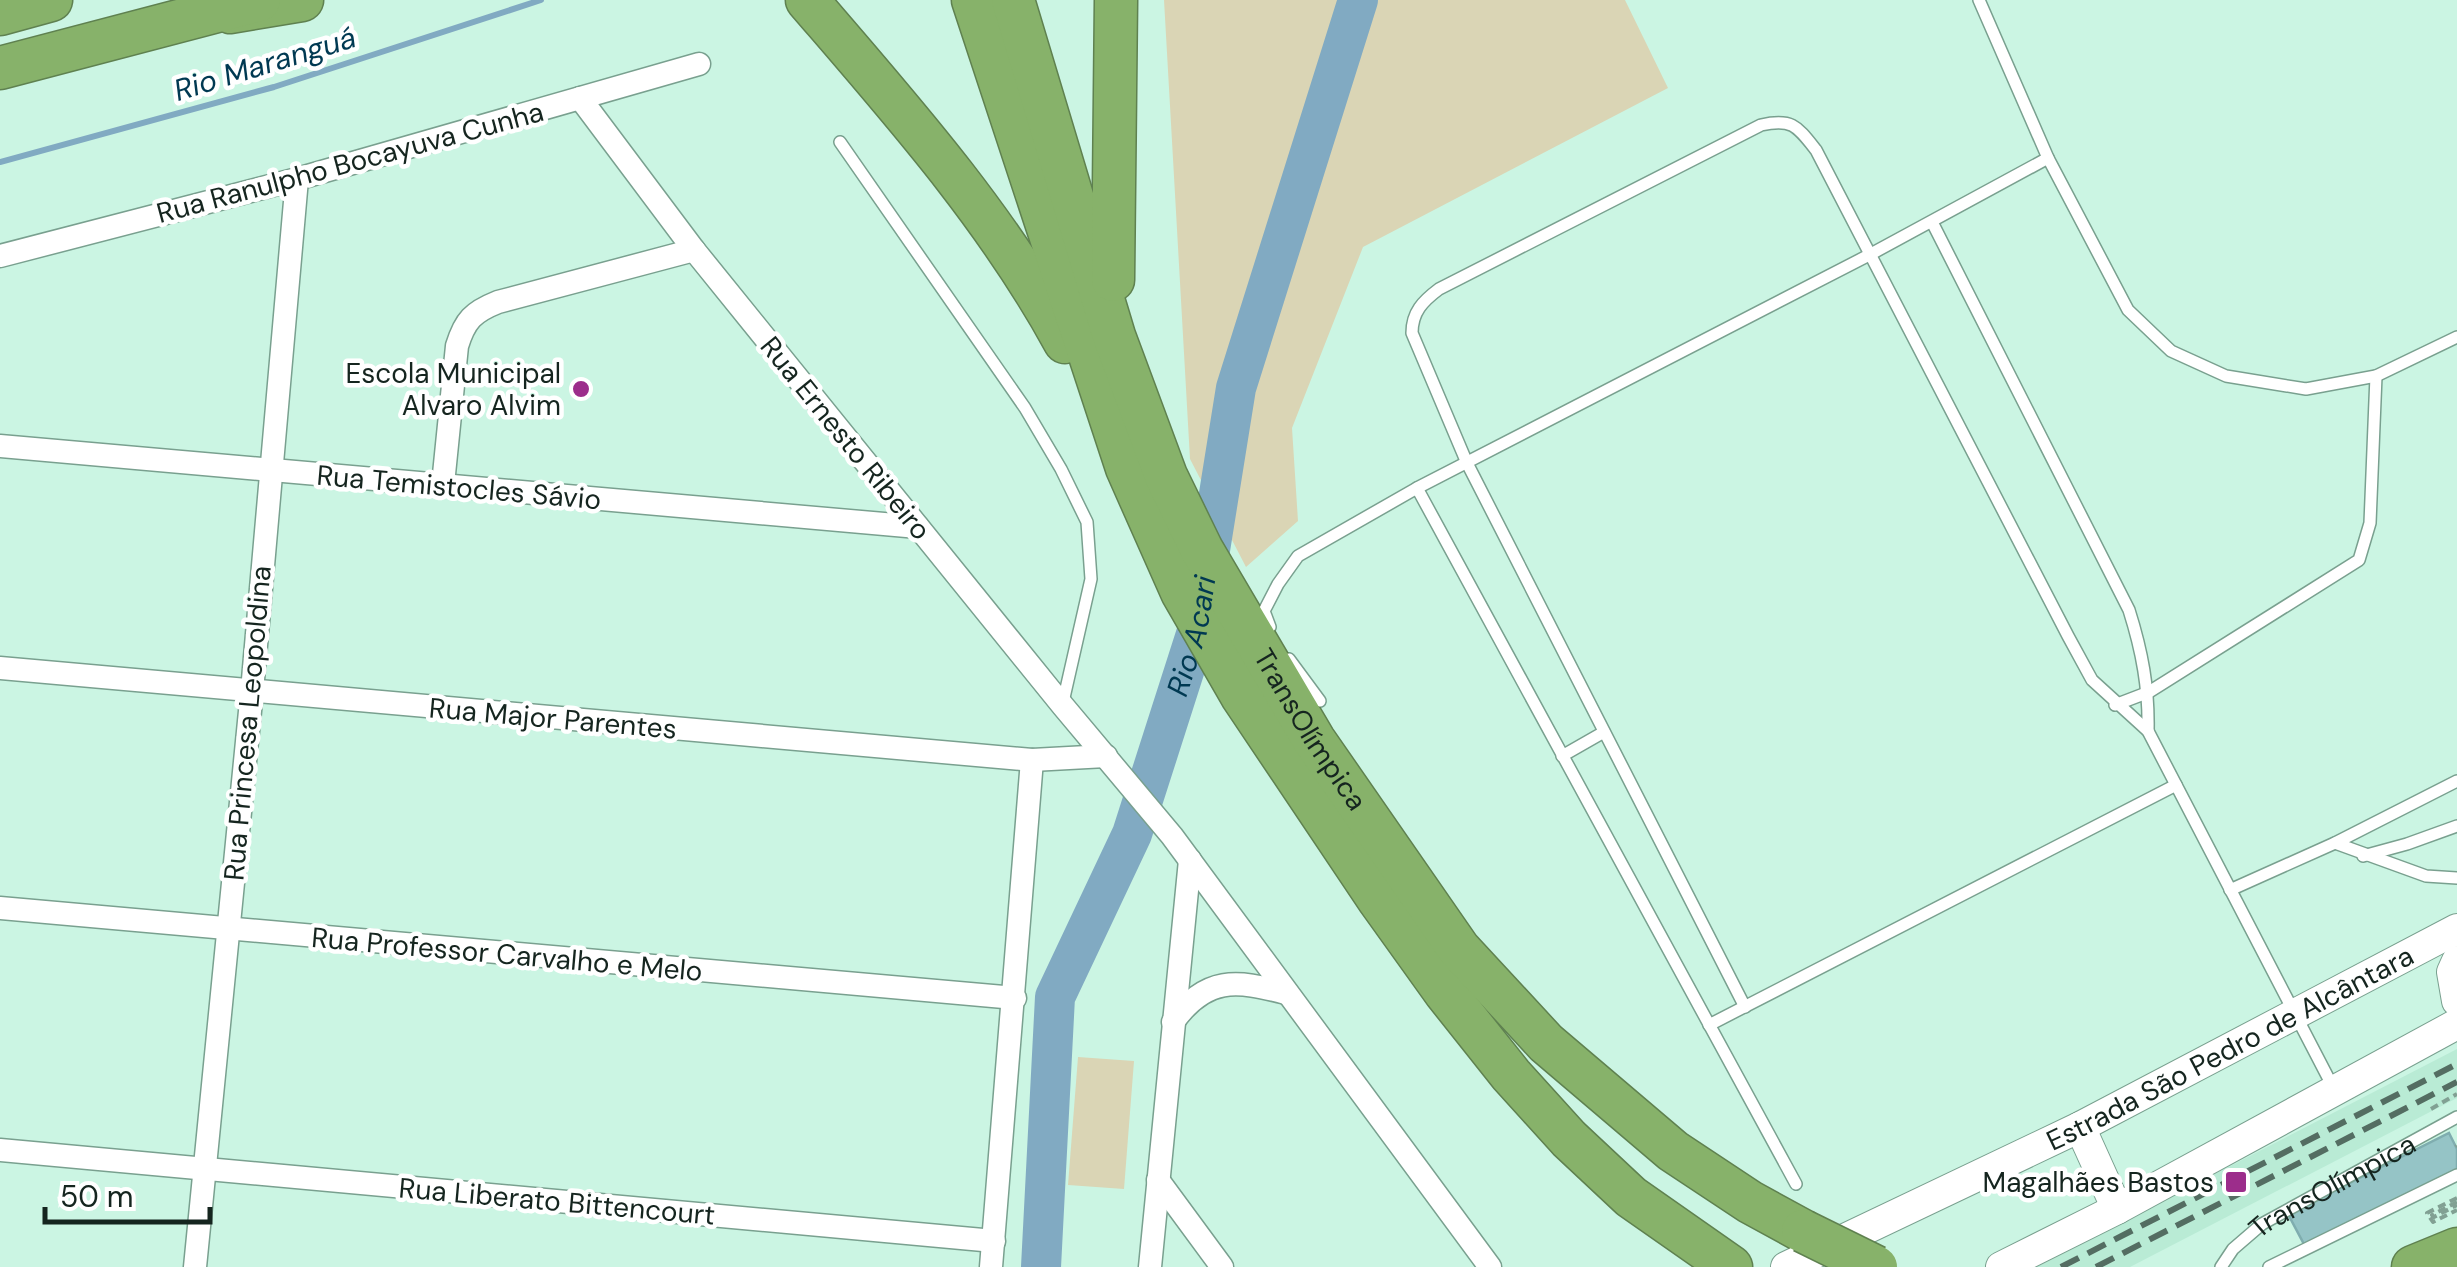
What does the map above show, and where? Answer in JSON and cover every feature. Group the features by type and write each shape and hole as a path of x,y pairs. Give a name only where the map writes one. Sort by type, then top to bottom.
{"highway":[{"path":"0,14 51,0"},
{"path":"0,68 259,0"},
{"path":"195,18 302,0"},
{"path":"807,0 982,211 1040,296 1091,390 1129,473"},
{"name":"TransOlímpica","path":"973,0 1009,26 1139,408 1202,550 1270,643 1314,740 1415,888 1459,949 1509,1003 1561,1056 1673,1151 1750,1202 1795,1249 1876,1267"},
{"path":"1114,336 1111,222 1116,0"},
{"name":"TransOlímpica","path":"1009,26 1129,473 1182,592 1242,696 1401,930 1511,1075 1569,1140 1631,1197 1731,1267"},
{"path":"2414,1267 2457,1249"}],"street":[{"name":"Rua Ranulpho Bocayuva Cunha","path":"0,256 297,179 699,64"},
{"name":"Rua Ernesto Ribeiro","path":"580,98 694,250 1062,706 1172,836 1490,1267"},
{"name":"Rua Princesa Leopoldina","path":"195,1267 297,179"},
{"path":"443,484 457,346 474,311 694,250"},
{"name":"Rua Temistocles Sávio","path":"0,446 918,528"},
{"name":"Rua Major Parentes","path":"0,668 1112,764"},
{"path":"992,1267 1032,760"},
{"path":"1150,1267 1190,860"},
{"name":"Rua Professor Carvalho e Melo","path":"0,908 1014,998"},
{"name":"Estrada São Pedro de Alcântara","path":"1795,1249 2080,1127 2457,929"},
{"path":"2457,961 2452,972 2457,1001"},
{"path":"1172,1022 1197,994 1222,984 1251,984 1286,993"},
{"path":"2001,1267 2457,1024"},
{"path":"2080,1127 2117,1208"},
{"name":"Rua Liberato Bittencourt","path":"0,1150 994,1241"},
{"path":"1158,1180 1222,1267"}],"lane":[{"path":"1979,0 2048,158 2128,310 2171,351 2226,376 2306,388 2376,376 2457,337"},
{"path":"1744,1007 1468,464 1412,333 1412,322 1424,300 1439,288 1761,125 1780,121 1798,128 1816,150 2092,680 2148,731 2334,1089"},
{"path":"840,142 1025,408 1087,522 1091,579 1062,706"},
{"path":"1320,701 1270,643 1264,611 1298,556 1417,488 1871,254 2048,158"},
{"path":"1932,222 2128,610 2149,692 2148,731"},
{"path":"2115,705 2149,692 2360,560 2370,523 2376,376"},
{"path":"1417,488 1796,1184"},
{"path":"1562,756 1604,732"},
{"path":"2230,890 2457,781"},
{"path":"1709,1025 2176,785"},
{"path":"2363,856 2457,826"},
{"path":"2334,843 2426,876 2457,878"},
{"name":"TransOlímpica","path":"2221,1267 2233,1249 2262,1224 2457,1117"},
{"name":"TransOlímpica","path":"2269,1267 2457,1174"}],"path":[{"path":"2431,1109 2457,1094"},
{"path":"2457,1203 2433,1222 2427,1213 2457,1203"}],"shaded area":[{"path":"1164,0 1625,0 1668,88 1363,247 1292,428 1298,521 1246,567 1190,459"},
{"path":"2457,1049 2457,1098 2130,1267 2035,1267"},
{"path":"1078,1057 1134,1061 1124,1189 1068,1185"}],"building":[{"path":"2449,1133 2457,1149 2457,1169 2305,1246 2288,1214"}],"waterway":[{"name":"Rio Maranguá","path":"0,162 274,87 541,0"},
{"name":"Rio Acari","path":"1041,1267 1055,997 1132,834 1197,631 1236,388 1358,0"}],"railway":[{"path":"2061,1267 2457,1064"},
{"path":"2096,1267 2457,1082"}],"place":[{"name":"Escola Municipal Alvaro Alvim","path":"581,389"},
{"name":"Magalhães Bastos","path":"2236,1182"}]}
